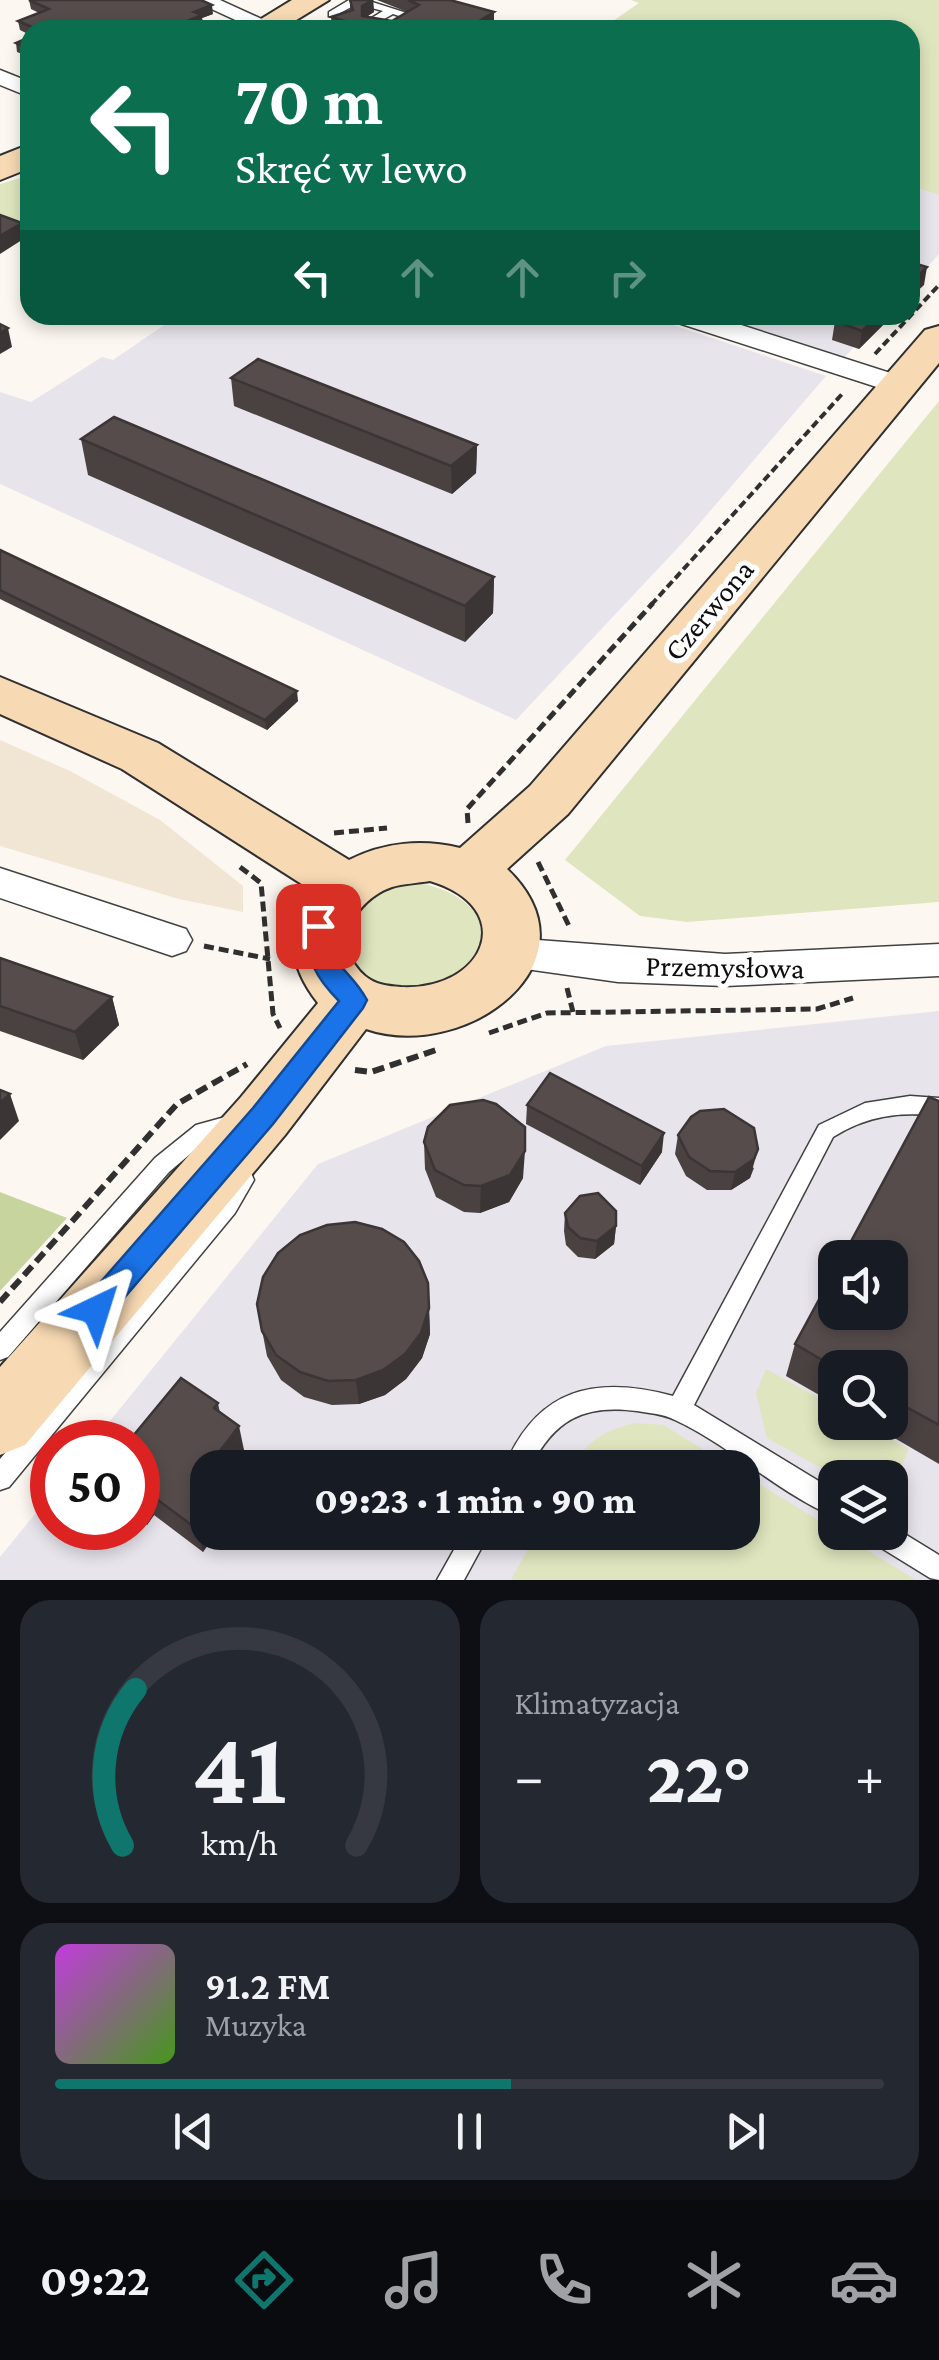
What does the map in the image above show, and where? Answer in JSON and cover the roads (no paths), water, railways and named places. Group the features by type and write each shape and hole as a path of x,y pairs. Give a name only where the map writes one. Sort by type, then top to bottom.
{"main road":[{"path":"277,20 314,0"},
{"name":"Czerwona","path":"469,848 549,800 880,379 939,338"},
{"path":"0,694 140,756 345,884"},
{"path":"469,848 504,902 513,925 511,954 499,976 476,996 444,1009 410,1013 354,1000 328,973 318,950 318,926 328,904 345,884 370,870 400,862 430,862 469,848"},
{"path":"0,1420 263,1116 354,1000"}],"street":[{"path":"202,0 245,20"},
{"path":"713,325 880,379"},
{"path":"0,883 172,940"},
{"name":"Przemysłowa","path":"511,954 698,971 816,970 939,960"}],"lane":[{"path":"355,20 332,14 355,0 411,16 404,20"},
{"path":"361,20 382,8"},
{"path":"361,20 382,8"},
{"path":"679,1409 826,1131 849,1114 888,1107 939,1107"},
{"path":"0,1349 162,1165 204,1131 263,1116 253,1164 227,1206 0,1478"},
{"path":"527,1450 540,1428 575,1404 607,1396 640,1398 679,1409 818,1495"},
{"path":"450,1580 468,1550"},
{"path":"907,1550 939,1570"}]}
